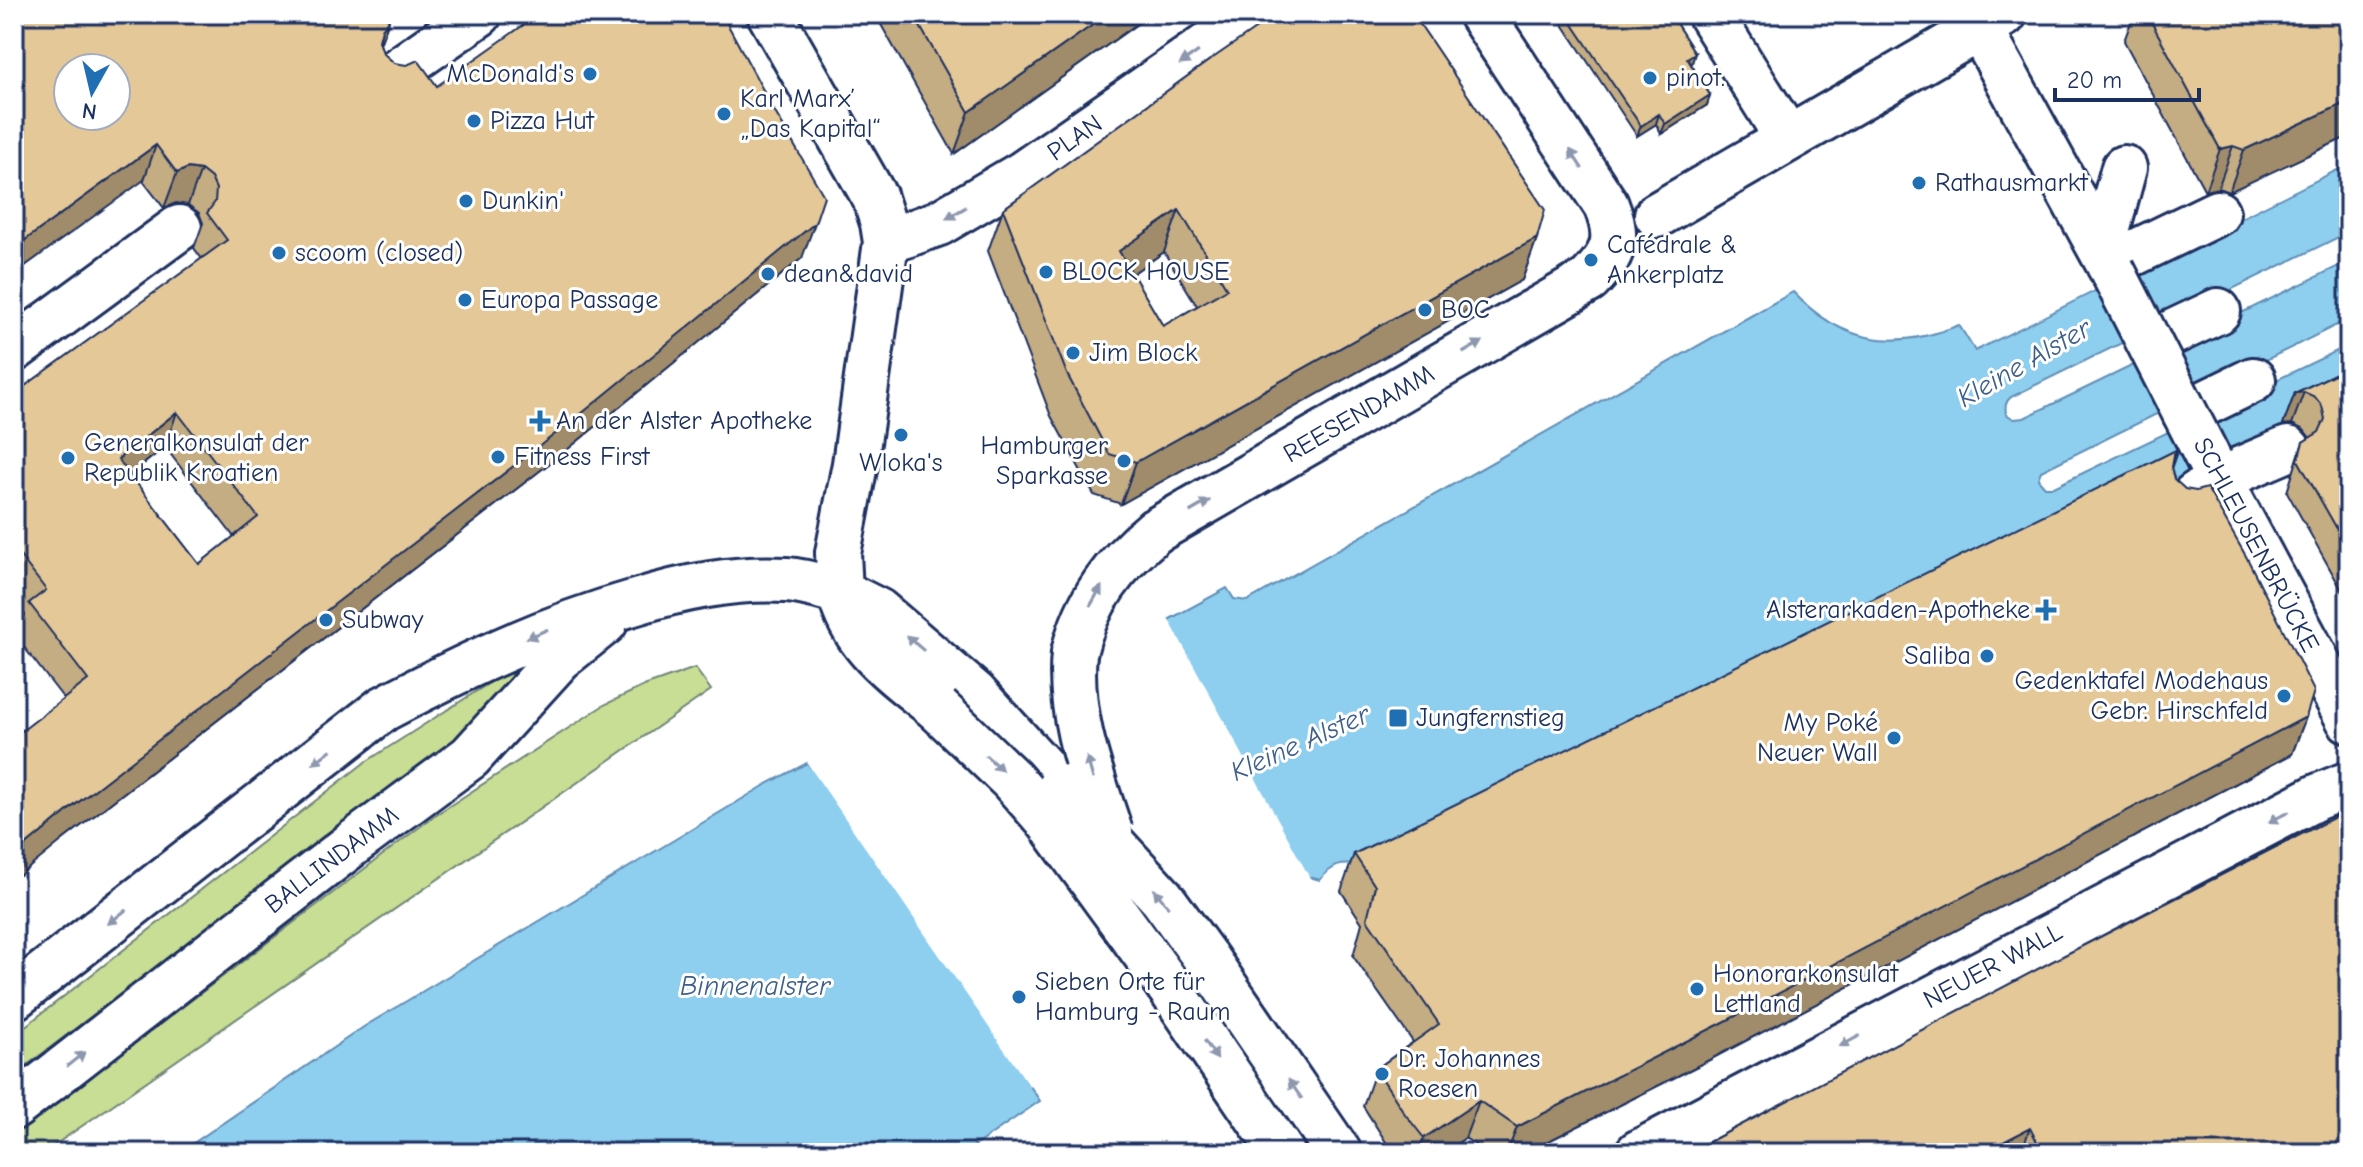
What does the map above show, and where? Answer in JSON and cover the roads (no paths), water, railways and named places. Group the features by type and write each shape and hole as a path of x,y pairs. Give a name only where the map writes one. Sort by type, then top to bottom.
{"street":[{"path":"391,75 479,14"},
{"path":"770,14 875,198 886,242 839,572 851,625 866,648 956,702 1113,842 1162,898 1205,957 1339,1153"},
{"name":"PLAN","path":"886,242 939,223 1022,174 1253,14"},
{"name":"REESENDAMM","path":"1113,842 1077,721 1073,689 1074,653 1084,621 1101,587 1135,548 1155,531 1589,280 1606,263 1613,245 1615,227 1606,205 1481,14"},
{"path":"1710,14 1788,139"},
{"path":"1657,215 1986,18"},
{"name":"SCHLEUSENBRÜCKE","path":"1986,18 2185,413 2349,720"},
{"path":"2108,262 2124,168"},
{"path":"2108,262 2217,213"},
{"path":"14,349 179,228"},
{"path":"2150,343 2218,311"},
{"name":"SCHLEUSENBRÜCKE","path":"2185,413 2253,380"},
{"path":"2182,503 2215,470 2288,449"},
{"name":"BALLINDAMM","path":"14,997 383,709 539,633 590,614 698,585 787,580 839,572"},
{"name":"BALLINDAMM","path":"14,1107 322,867 470,757 560,658 607,620 637,601"},
{"path":"956,702 1011,779 1049,822 1168,985 1282,1153"},
{"name":"NEUER WALL","path":"1638,1153 2234,840 2349,784"}],"water":[{"path":"2349,164 2349,232 2011,397 2006,414 2014,419 2024,418 2349,261 2349,319 2041,471 2038,479 2045,487 2054,487 2349,345 2349,403 2303,417 2258,437 2172,482 1360,866 1337,866 1320,880 1303,875 1024,1077 1040,1101 964,1153 179,1153 365,1026 767,784 807,763 811,768 1170,619 1227,588 1234,599 1247,601 1793,292 1831,323 1850,332 1891,340 1936,333 1959,325 1975,351"}],"place":[{"name":"McDonald's","path":"590,74"},
{"name":"pinot.","path":"1650,78"},
{"name":"Karl Marx’ „Das Kapital“","path":"724,114"},
{"name":"Pizza Hut","path":"474,121"},
{"name":"Rathausmarkt","path":"1919,183"},
{"name":"Dunkin'","path":"466,201"},
{"name":"scoom (closed)","path":"279,253"},
{"name":"Cafédrale & Ankerplatz","path":"1591,260"},
{"name":"BLOCK HOUSE","path":"1046,272"},
{"name":"dean&david","path":"768,274"},
{"name":"Europa Passage","path":"465,300"},
{"name":"BOC","path":"1425,310"},
{"name":"Jim Block","path":"1073,353"},
{"name":"An der Alster Apotheke","path":"540,421"},
{"name":"Wloka's","path":"901,435"},
{"name":"Fitness First","path":"498,457"},
{"name":"Generalkonsulat der Republik Kroatien","path":"68,458"},
{"name":"Hamburger Sparkasse","path":"1124,461"},
{"name":"Alsterarkaden-Apotheke","path":"2046,610"},
{"name":"Subway","path":"326,620"},
{"name":"Saliba","path":"1987,656"},
{"name":"Gedenktafel Modehaus Gebr. Hirschfeld","path":"2284,696"},
{"name":"Jungfernstieg","path":"1398,718"},
{"name":"My Poké Neuer Wall","path":"1894,738"},
{"name":"Honorarkonsulat Lettland","path":"1697,989"},
{"name":"Sieben Orte für Hamburg - Raum","path":"1019,997"},
{"name":"Dr. Johannes Roesen","path":"1382,1074"}],"water label":[{"name":"Kleine Alster","path":"2024,363"},
{"name":"Kleine Alster","path":"1300,743"},
{"name":"Binnenalster","path":"755,986"}]}
